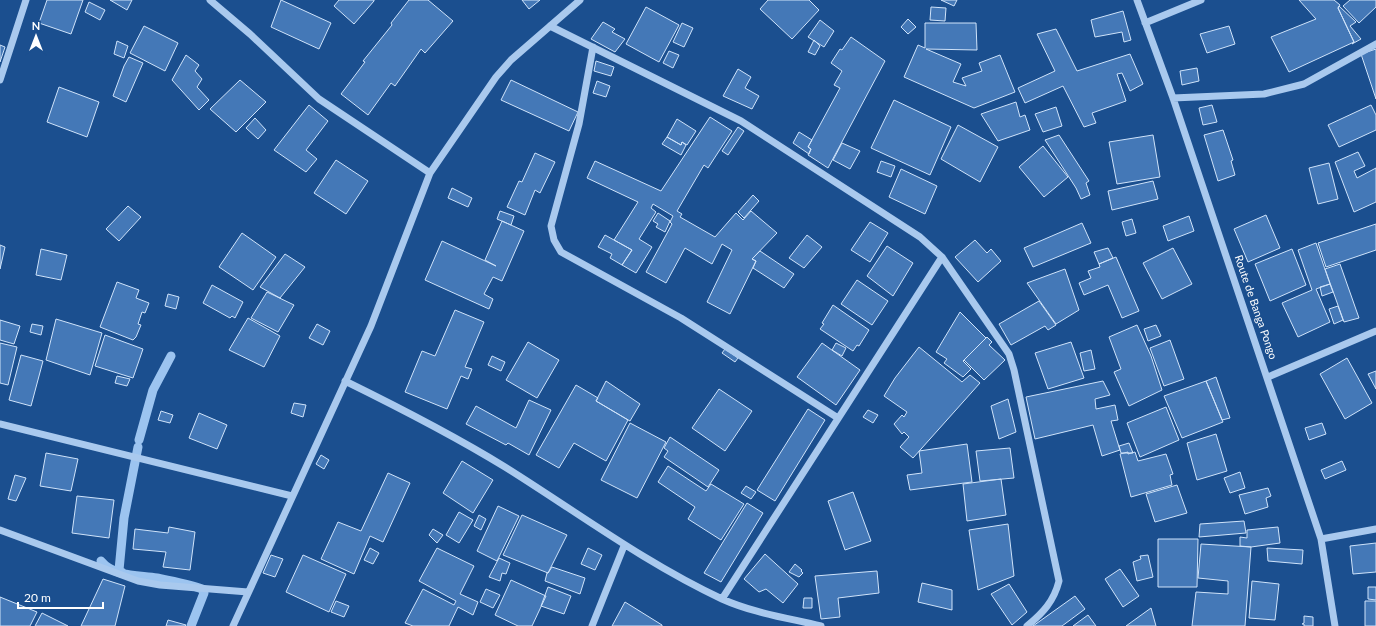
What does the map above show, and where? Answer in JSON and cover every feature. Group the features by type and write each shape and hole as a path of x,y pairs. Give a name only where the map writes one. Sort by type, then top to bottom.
{"street":[{"path":"0,80 26,0"},
{"path":"210,0 250,34 319,99 430,172"},
{"path":"233,626 371,326 430,172 496,77 511,60 580,0"},
{"name":"Route de Banga Pongo","path":"1137,0 1174,98 1268,376 1321,540 1335,626"},
{"path":"1145,23 1201,0"},
{"path":"550,26 741,121 920,237 942,257 1009,354 1014,370 1059,582 1055,594 1044,612 1027,626"},
{"path":"1174,98 1264,94 1304,84 1376,44"},
{"path":"592,47 579,124 551,226 554,240 561,252 681,318 838,418"},
{"path":"722,599 942,257"},
{"path":"1268,376 1376,332"},
{"path":"346,381 438,428 505,468 624,546 722,599 750,610 821,626"},
{"path":"0,424 292,496"},
{"path":"1321,540 1376,529"},
{"path":"0,530 138,580 160,585 248,592"},
{"path":"592,626 624,546"}],"building":[{"path":"47,0 83,0 71,34 39,23"},
{"path":"110,0 132,0 127,10"},
{"path":"281,0 331,23 319,49 271,27"},
{"path":"339,0 374,1 354,24 334,6"},
{"path":"409,0 428,0 453,21 425,53 421,49 395,86 391,83 368,115 341,94 365,62 363,61 392,25 391,23"},
{"path":"522,0 540,0 529,9"},
{"path":"768,0 809,0 819,10 792,39 760,9"},
{"path":"941,0 957,0 954,6"},
{"path":"1299,0 1334,0 1340,5 1338,8 1354,42 1289,72 1271,37 1316,19"},
{"path":"1350,0 1376,0 1376,7 1359,23 1343,6"},
{"path":"89,2 105,10 100,20 85,12"},
{"path":"1339,6 1356,22 1350,26 1361,39 1352,44 1354,42 1338,8"},
{"path":"646,7 679,25 659,62 626,44"},
{"path":"931,7 946,8 945,21 930,20"},
{"path":"1123,11 1131,40 1124,42 1122,32 1095,37 1091,20"},
{"path":"908,19 916,27 908,34 901,27"},
{"path":"820,20 834,31 824,47 808,37"},
{"path":"603,22 615,29 612,32 625,39 615,52 591,39"},
{"path":"682,23 693,28 684,47 673,42"},
{"path":"925,23 976,23 977,50 926,49 961,64 953,82 966,86 962,78 982,71 979,63 1000,55 1015,92 974,108 904,77 918,45 925,48"},
{"path":"144,26 178,43 165,71 130,53"},
{"path":"1229,26 1235,44 1207,53 1200,34"},
{"path":"1056,29 1077,71 1130,54 1143,84 1130,91 1122,73 1117,74 1126,101 1092,113 1096,123 1084,127 1063,86 1025,103 1018,88 1055,71 1037,34"},
{"path":"851,37 885,61 828,168 808,155 811,149 808,147 840,88 834,85 842,71 831,63 840,49 842,50"},
{"path":"814,40 820,46 815,55 808,52"},
{"path":"117,41 128,46 124,58 114,54"},
{"path":"0,45 5,47 0,62"},
{"path":"1376,49 1376,99 1361,54"},
{"path":"669,51 679,55 673,68 663,63"},
{"path":"186,55 199,65 195,71 202,79 197,87 209,100 199,110 172,80"},
{"path":"129,57 143,63 126,102 113,96 124,66"},
{"path":"596,61 614,67 611,76 594,71"},
{"path":"1197,68 1199,81 1182,85 1180,71"},
{"path":"738,69 751,77 745,88 759,96 752,109 723,96"},
{"path":"240,80 266,102 236,132 210,109"},
{"path":"511,80 578,112 569,131 501,100"},
{"path":"597,81 610,86 606,97 593,93"},
{"path":"59,87 99,102 87,137 47,122"},
{"path":"894,100 951,127 930,175 871,148"},
{"path":"1016,102 1020,117 1025,115 1030,130 998,141 981,114"},
{"path":"309,105 328,121 306,150 317,159 306,172 274,150"},
{"path":"1212,105 1217,122 1203,125 1199,108"},
{"path":"1371,105 1376,115 1376,130 1339,147 1328,125"},
{"path":"1056,107 1062,126 1043,132 1035,114"},
{"path":"710,117 732,131 708,168 704,165 677,211 682,214 680,217 715,237 736,213 743,220 751,211 777,233 752,259 756,261 730,314 707,302 732,250 722,244 712,264 685,248 666,283 646,272 672,224 670,222 673,216 653,204 651,208 656,212 639,239 652,247 636,273 622,265 632,250 614,240 638,202 587,178 595,161 661,191"},
{"path":"255,118 266,130 258,139 246,128"},
{"path":"677,119 696,131 687,145 682,142 681,145 667,137"},
{"path":"958,125 998,147 980,182 941,159"},
{"path":"738,127 744,131 728,155 722,151"},
{"path":"1223,130 1233,160 1231,161 1235,175 1218,181 1204,135"},
{"path":"799,132 812,140 808,147 811,149 809,154 793,143"},
{"path":"1059,135 1089,181 1086,183 1090,195 1081,199 1076,188 1045,140"},
{"path":"1153,135 1160,177 1117,184 1109,142"},
{"path":"667,137 681,145 682,142 686,145 681,155 662,144"},
{"path":"842,143 860,151 850,169 833,160"},
{"path":"1043,146 1068,177 1044,197 1019,167"},
{"path":"1358,152 1365,166 1354,171 1357,178 1376,168 1376,202 1354,212 1335,162"},
{"path":"535,153 555,162 540,193 535,190 525,215 507,207 519,181 522,182"},
{"path":"336,160 368,181 346,214 314,193"},
{"path":"881,161 895,166 891,177 877,172"},
{"path":"1329,163 1338,199 1318,204 1309,168"},
{"path":"901,169 937,186 925,214 889,197"},
{"path":"1153,181 1158,199 1112,210 1108,191"},
{"path":"452,188 472,198 468,207 448,198"},
{"path":"753,195 759,201 744,218 738,212"},
{"path":"128,206 141,217 119,241 106,229"},
{"path":"500,211 514,216 511,225 497,219"},
{"path":"658,213 670,221 665,232 656,227 658,224 653,221"},
{"path":"1266,215 1280,248 1248,262 1234,229"},
{"path":"1189,216 1194,231 1168,241 1163,226"},
{"path":"1132,219 1136,233 1126,236 1122,222"},
{"path":"502,221 524,231 502,281 493,277 484,294 493,299 489,309 425,280 442,241 496,266 485,260"},
{"path":"870,222 888,233 870,262 851,250"},
{"path":"1082,223 1091,243 1033,267 1024,248"},
{"path":"1376,224 1376,250 1326,267 1318,243"},
{"path":"242,233 276,257 253,290 219,267"},
{"path":"605,235 632,250 622,265 610,258 612,254 598,247"},
{"path":"807,235 822,247 804,268 789,258"},
{"path":"975,240 987,253 991,249 1001,261 978,282 955,257"},
{"path":"1316,243 1330,284 1316,289 1330,322 1298,337 1282,303 1312,290 1298,250"},
{"path":"0,245 5,247 0,269"},
{"path":"887,246 913,263 893,296 867,276"},
{"path":"1108,248 1113,258 1099,264 1094,252"},
{"path":"1173,248 1192,284 1162,299 1143,263"},
{"path":"41,249 67,255 61,280 36,275"},
{"path":"1292,249 1306,285 1270,301 1255,264"},
{"path":"760,251 794,274 784,288 753,268 756,261 752,259"},
{"path":"285,254 305,267 280,298 260,287"},
{"path":"1116,257 1139,311 1122,318 1108,285 1084,295 1079,283 1091,278 1088,271 1100,267 1099,264"},
{"path":"1340,264 1359,318 1344,322 1325,269"},
{"path":"1065,269 1079,310 1056,324 1027,283"},
{"path":"857,280 888,301 872,325 841,304"},
{"path":"117,282 139,290 136,298 149,303 145,313 142,312 138,324 141,325 136,337 133,340 100,327"},
{"path":"1330,284 1333,292 1322,296 1320,287"},
{"path":"212,285 243,302 235,318 232,316 230,318 203,303"},
{"path":"267,292 294,305 278,332 251,318"},
{"path":"168,294 179,297 176,309 165,306"},
{"path":"1039,301 1056,325 1048,330 1045,326 1011,345 999,324"},
{"path":"833,305 869,330 859,346 857,345 853,351 820,329"},
{"path":"1338,306 1343,320 1334,324 1329,309"},
{"path":"455,310 484,322 465,367 472,369 468,379 461,376 447,409 405,392 422,351 435,356"},
{"path":"960,312 986,338 963,361 971,369 963,377 944,363 947,359 936,352"},
{"path":"248,318 280,336 264,367 229,350"},
{"path":"56,319 102,333 90,375 46,360"},
{"path":"0,320 20,326 14,344 0,340"},
{"path":"32,324 43,326 41,335 30,332"},
{"path":"317,324 330,331 323,345 309,338"},
{"path":"1137,325 1151,356 1162,390 1129,406 1114,372 1121,369 1109,337"},
{"path":"1156,325 1161,336 1148,341 1144,329"},
{"path":"105,335 143,349 133,378 95,366"},
{"path":"987,337 992,342 989,345 1005,360 984,380 964,360"},
{"path":"1170,340 1184,379 1164,386 1150,348"},
{"path":"528,342 559,360 537,398 506,380"},
{"path":"1071,342 1084,378 1048,389 1035,353"},
{"path":"0,343 17,347 8,385 0,383"},
{"path":"822,343 860,370 836,405 797,377"},
{"path":"836,343 846,348 842,356 832,350"},
{"path":"919,347 962,382 970,375 980,383 913,458 900,447 909,437 904,432 902,434 894,424 902,415 904,417 907,412 884,396 895,378"},
{"path":"725,349 738,358 735,362 722,353"},
{"path":"1091,350 1095,369 1084,371 1080,353"},
{"path":"21,355 43,361 31,406 9,400"},
{"path":"492,356 505,362 501,371 488,365"},
{"path":"1347,358 1372,403 1345,419 1320,374"},
{"path":"1376,371 1376,389 1368,374"},
{"path":"117,376 130,379 127,386 115,383"},
{"path":"1216,377 1230,418 1222,420 1206,381"},
{"path":"606,381 640,404 630,421 596,401"},
{"path":"1103,381 1110,395 1095,399 1096,409 1115,405 1118,420 1111,421 1120,450 1102,456 1093,425 1035,439 1026,397"},
{"path":"1206,381 1223,422 1182,438 1164,396"},
{"path":"576,385 598,398 596,401 628,420 606,461 574,443 559,468 536,455"},
{"path":"719,389 752,411 725,451 692,428"},
{"path":"1008,399 1016,432 999,439 991,406"},
{"path":"529,400 551,410 529,455 508,443 506,445 466,424 476,406 516,428"},
{"path":"294,403 306,405 303,417 291,413"},
{"path":"1166,407 1179,440 1140,457 1127,423"},
{"path":"808,409 825,420 775,501 757,490"},
{"path":"868,410 878,415 873,423 863,417"},
{"path":"161,411 173,415 170,423 158,420"},
{"path":"199,413 227,425 217,449 189,438"},
{"path":"630,423 666,442 637,498 601,480"},
{"path":"1322,423 1326,434 1309,440 1305,428"},
{"path":"1216,434 1227,471 1197,480 1187,443"},
{"path":"670,437 719,470 708,487 664,457 668,451 664,448"},
{"path":"1129,443 1133,453 1121,453 1119,446"},
{"path":"967,444 972,482 910,490 907,475 922,473 919,451"},
{"path":"1010,448 1014,478 980,481 976,451"},
{"path":"1128,452 1128,454 1135,452 1138,461 1166,454 1173,474 1170,475 1172,485 1131,497 1120,454"},
{"path":"46,453 78,459 71,491 40,486"},
{"path":"321,455 329,460 324,469 316,464"},
{"path":"462,461 493,480 473,513 443,493"},
{"path":"1342,461 1346,470 1325,479 1321,470"},
{"path":"668,466 706,491 711,484 744,504 721,540 688,519 695,507 658,482"},
{"path":"1240,472 1245,488 1230,493 1224,478"},
{"path":"388,473 410,483 383,542 370,536 354,574 321,559 338,522 361,531"},
{"path":"15,475 26,478 16,501 8,499"},
{"path":"1001,479 1006,515 967,521 963,484"},
{"path":"1177,485 1187,513 1155,522 1146,494"},
{"path":"746,486 756,492 751,499 741,493"},
{"path":"1268,488 1271,496 1266,498 1268,507 1245,514 1239,495"},
{"path":"853,492 871,541 845,550 828,501"},
{"path":"77,496 114,500 109,538 72,533"},
{"path":"747,503 763,513 721,582 704,573"},
{"path":"498,506 519,516 497,561 477,551"},
{"path":"459,512 473,520 459,543 446,535"},
{"path":"479,515 486,519 481,530 474,526"},
{"path":"522,515 567,535 548,573 503,555"},
{"path":"1244,521 1246,533 1199,537 1200,524"},
{"path":"1008,524 1014,576 978,590 969,530"},
{"path":"169,527 195,532 190,570 163,567 166,552 133,549 135,529 168,533"},
{"path":"1278,527 1280,543 1251,547 1240,546 1240,537 1247,538 1247,530"},
{"path":"433,529 443,535 437,543 429,535"},
{"path":"1158,539 1198,539 1197,587 1158,587"},
{"path":"1376,543 1376,572 1353,574 1350,546"},
{"path":"1201,544 1251,547 1245,626 1192,626 1196,592 1228,594 1228,581 1198,578"},
{"path":"370,548 379,553 373,564 364,560"},
{"path":"437,548 474,566 460,594 478,602 473,615 458,607 449,626 413,626 405,623 423,589 454,605 456,601 419,581"},
{"path":"588,548 602,555 595,570 581,564"},
{"path":"1267,548 1303,550 1302,564 1268,561"},
{"path":"765,554 798,584 783,603 766,589 759,592 744,579"},
{"path":"271,555 283,559 275,577 263,573"},
{"path":"303,555 346,574 329,612 286,592"},
{"path":"1148,555 1153,577 1137,581 1133,562 1141,559 1140,556"},
{"path":"499,558 510,563 506,574 502,573 500,581 489,577"},
{"path":"795,564 802,570 801,571 803,573 799,577 789,572"},
{"path":"552,567 585,578 580,594 545,581 547,573"},
{"path":"1120,569 1139,596 1123,607 1105,579"},
{"path":"877,571 879,593 838,598 840,617 821,619 815,576"},
{"path":"103,579 125,586 115,626 81,626"},
{"path":"511,580 546,596 532,626 518,626 495,615"},
{"path":"1252,581 1279,584 1275,620 1249,618"},
{"path":"922,583 952,590 952,610 918,602"},
{"path":"1009,584 1027,612 1012,625 991,594"},
{"path":"548,587 571,596 564,614 541,606"},
{"path":"1368,587 1376,587 1376,600 1368,599"},
{"path":"486,589 500,595 493,608 480,602"},
{"path":"1075,596 1085,609 1062,626 1033,626"},
{"path":"0,597 37,612 30,626 0,626"},
{"path":"804,598 812,598 812,608 803,608"},
{"path":"336,601 349,606 344,617 331,612"},
{"path":"1365,601 1376,601 1376,626 1365,626"},
{"path":"625,602 662,625 662,626 612,626"},
{"path":"1151,608 1156,626 1126,626"},
{"path":"42,613 68,626 35,626"},
{"path":"1088,615 1096,626 1073,626"},
{"path":"1304,616 1313,617 1313,626 1304,626 1304,624 1302,624 1304,623"},
{"path":"168,620 186,625 166,626"}],"waterway":[{"path":"139,440 153,390 171,356"},
{"path":"123,573 119,570 124,518 138,447"},
{"path":"101,561 106,566 120,573 157,578 202,589 204,593 191,626"}]}
